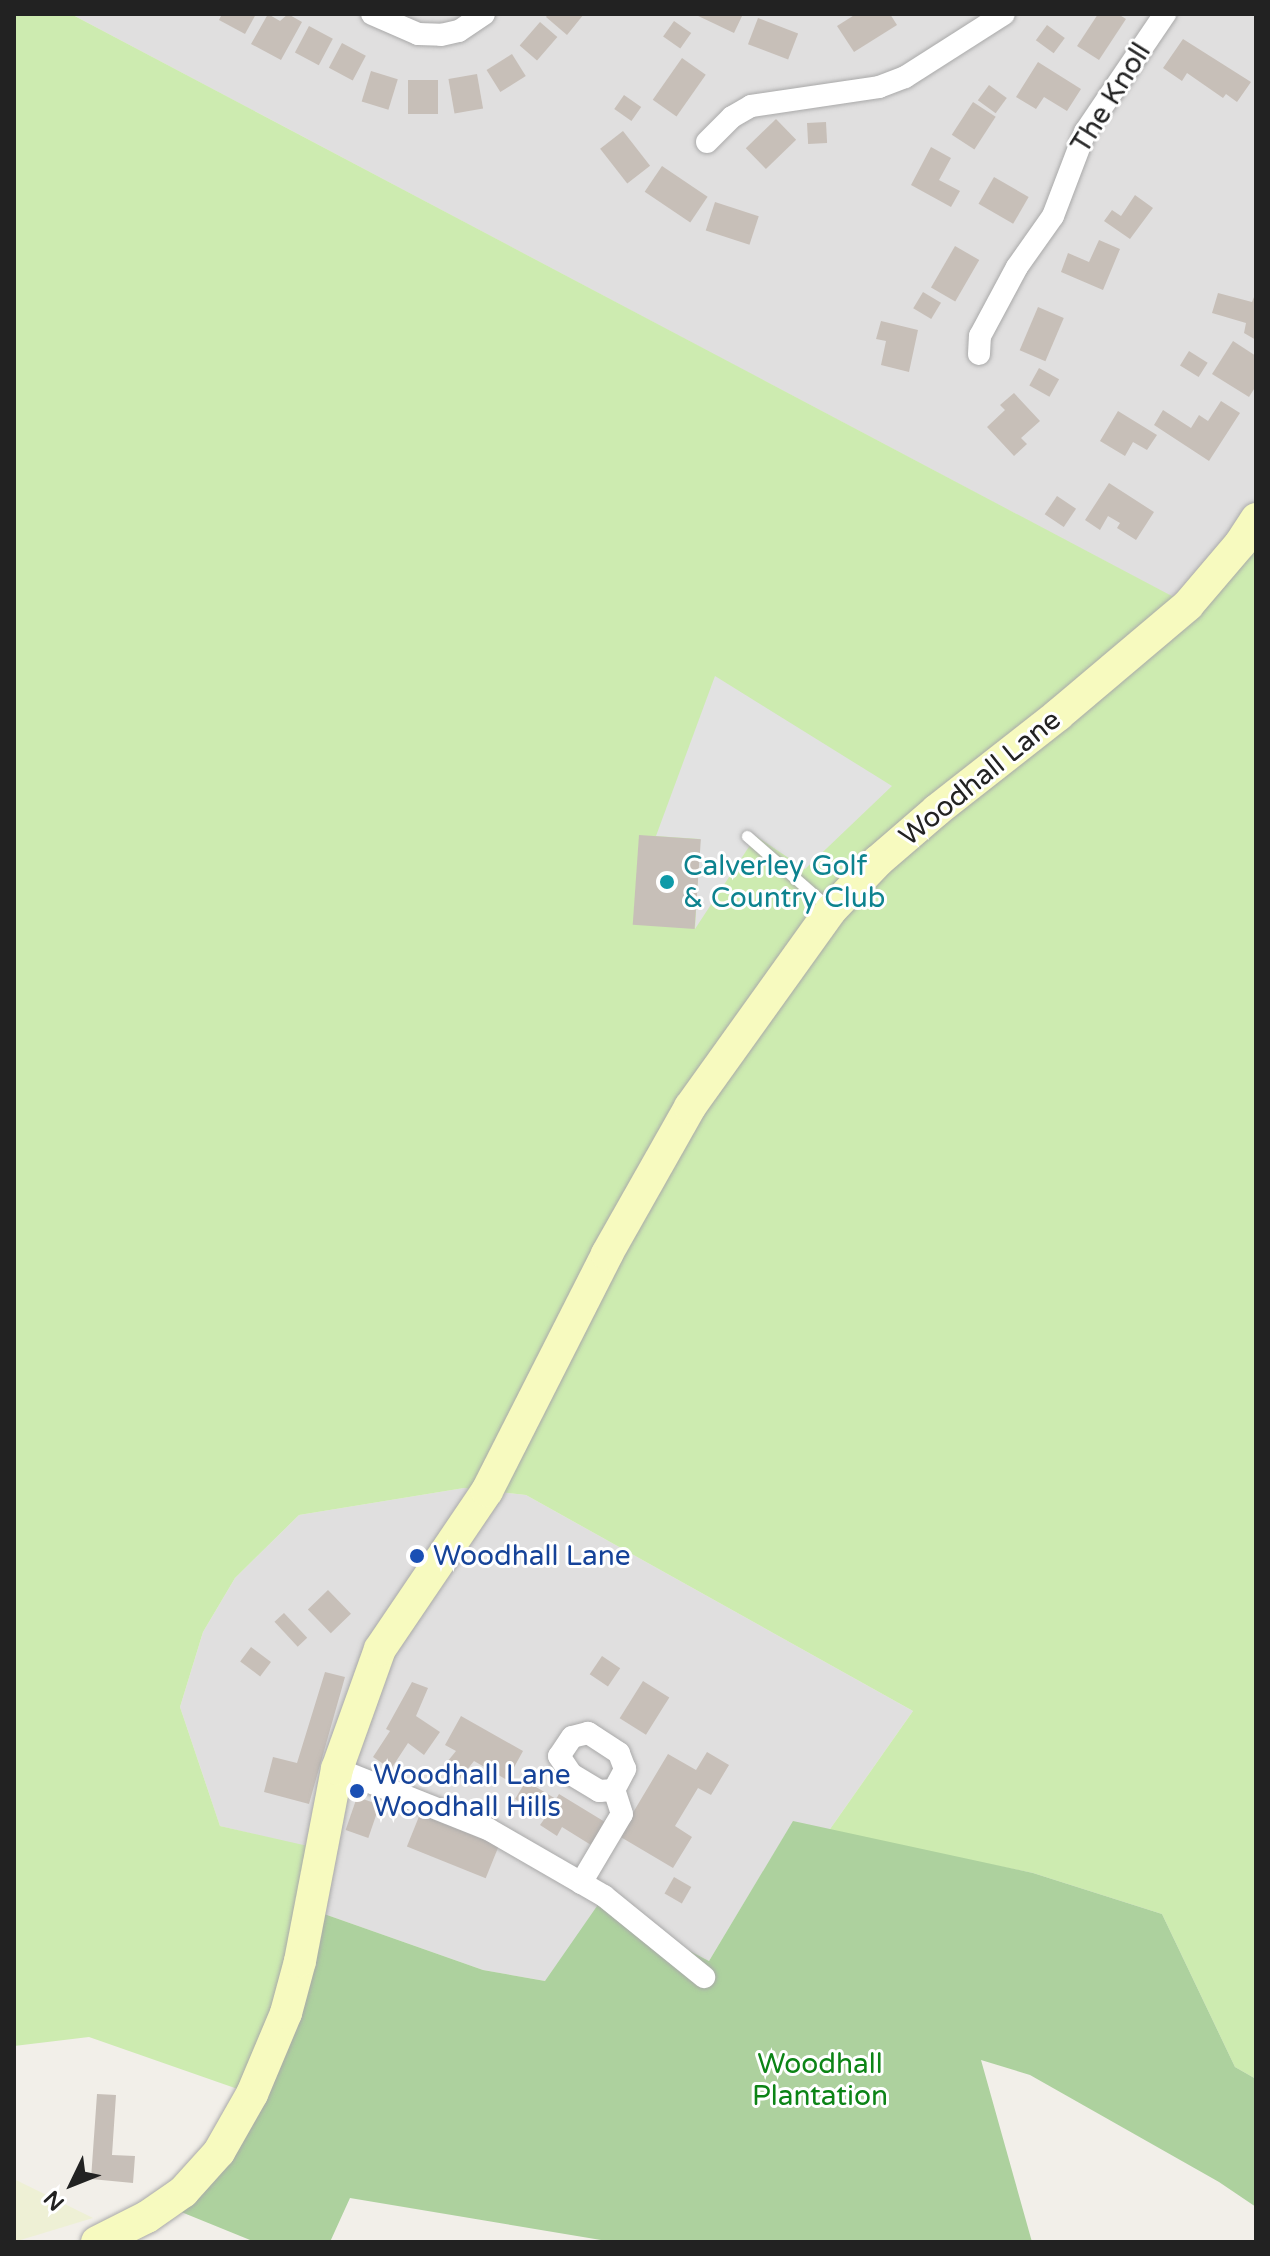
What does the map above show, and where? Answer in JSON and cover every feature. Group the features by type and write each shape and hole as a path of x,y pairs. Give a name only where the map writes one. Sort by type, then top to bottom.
{"street":[{"path":"372,14 418,34 441,35 459,31 484,14"},
{"path":"707,142 732,117 751,106 879,87 905,77 1004,14"},
{"name":"The Knoll","path":"979,354 980,336 1017,267 1053,216 1085,132 1165,14"},
{"name":"Woodhall Lane","path":"97,2242 164,2205 202,2173 219,2152 252,2094 286,2013 300,1961 337,1769 380,1649 487,1491 664,1150 742,1032 831,910 878,861 1188,605 1240,544 1256,519"},
{"path":"337,1769 488,1829 604,1896 704,1977"},
{"path":"581,1883 622,1814 614,1790"}],"lane":[{"path":"747,836 831,910"}],"shaded area":[{"path":"71,14 1256,14 1256,519 1188,605"},
{"name":"Calverley Golf & Country Club","path":"715,676 892,786 805,869 756,836 695,929 700,839 656,836"},
{"path":"464,1488 526,1495 913,1711 828,1832 793,1822 709,1961 640,1925 545,1981 483,1970 310,1909 320,1850 220,1826 180,1707 203,1632 235,1578 299,1515"}],"green space":[{"name":"Calverley Golf & Country Club","path":"14,14 71,14 1187,604 1256,519 1256,2079 1235,2067 1162,1914 1033,1873 828,1832 913,1711 526,1495 464,1488 299,1515 235,1578 203,1632 180,1707 220,1826 321,1849 252,2094 89,2037 14,2046"},
{"name":"Woodhall Plantation","path":"793,1821 1033,1873 1162,1914 1235,2067 1256,2079 1256,2207 1219,2182 1030,2075 981,2060 1032,2242 613,2242 350,2198 330,2242 255,2242 164,2205 219,2152 310,1909 483,1970 545,1981 604,1896 640,1925 709,1961"},
{"path":"14,2179 93,2218 14,2242"}],"building":[{"path":"222,14 256,14 245,34 219,20"},
{"path":"268,14 280,21 288,14 302,22 281,60 251,44"},
{"path":"548,14 584,14 567,35 546,17"},
{"path":"694,14 743,14 734,33"},
{"path":"856,14 890,14 897,25 854,52 837,26"},
{"path":"1098,14 1118,14 1126,19 1099,60 1077,46"},
{"path":"758,18 798,33 788,60 748,44"},
{"path":"674,21 691,33 680,49 663,37"},
{"path":"540,22 557,37 537,60 520,45"},
{"path":"1047,25 1065,38 1054,53 1036,40"},
{"path":"309,26 333,39 319,65 295,52"},
{"path":"1183,39 1251,82 1237,102 1226,94 1223,98 1187,73 1182,81 1163,68"},
{"path":"342,43 366,56 353,80 329,68"},
{"path":"512,54 526,76 500,92 487,70"},
{"path":"682,58 706,75 677,116 653,100"},
{"path":"1038,62 1081,89 1067,111 1044,97 1036,109 1016,97"},
{"path":"371,71 398,79 388,110 362,102"},
{"path":"477,74 483,108 455,114 448,79"},
{"path":"408,80 438,80 438,114 408,114"},
{"path":"989,85 1007,98 996,113 978,100"},
{"path":"624,95 641,107 631,121 614,109"},
{"path":"973,102 996,117 974,149 952,135"},
{"path":"776,119 796,140 766,169 746,148"},
{"path":"826,122 827,143 808,144 807,123"},
{"path":"623,131 650,166 627,184 600,149"},
{"path":"931,147 951,158 939,180 960,191 951,207 911,185"},
{"path":"662,166 708,197 690,222 645,192"},
{"path":"994,177 1029,197 1013,224 978,204"},
{"path":"1135,195 1153,208 1130,239 1104,221 1112,210 1121,216"},
{"path":"715,202 759,216 749,245 706,231"},
{"path":"1099,240 1120,249 1103,290 1061,272 1068,253 1089,262"},
{"path":"955,246 979,260 955,302 931,288"},
{"path":"923,292 941,303 931,319 913,308"},
{"path":"1256,292 1256,340 1244,333 1246,323 1212,313 1218,293 1252,302"},
{"path":"1038,307 1064,318 1045,361 1020,350"},
{"path":"881,321 918,330 909,372 881,365 886,341 876,339"},
{"path":"1233,341 1256,356 1256,386 1249,397 1212,374"},
{"path":"1189,351 1208,363 1199,377 1180,365"},
{"path":"1039,368 1059,379 1049,397 1029,385"},
{"path":"1014,393 1040,421 1021,438 1027,444 1014,456 987,427 1005,410 1000,405"},
{"path":"1221,401 1240,413 1209,461 1154,425 1163,410 1191,428 1199,415 1208,421"},
{"path":"1118,411 1157,435 1147,450 1133,442 1125,456 1100,441"},
{"path":"1109,483 1154,512 1136,540 1117,528 1120,523 1108,516 1100,530 1085,520"},
{"path":"1057,496 1076,509 1064,527 1045,514"},
{"name":"Calverley Golf & Country Club","path":"639,835 701,839 695,929 633,925"},
{"path":"328,1590 351,1614 331,1633 308,1609"},
{"path":"284,1613 307,1638 298,1647 274,1622"},
{"path":"251,1647 271,1662 260,1676 240,1661"},
{"path":"602,1656 620,1668 608,1687 590,1674"},
{"path":"325,1672 345,1677 309,1804 264,1792 273,1757 297,1763"},
{"path":"643,1681 669,1697 646,1735 620,1718"},
{"path":"412,1682 428,1688 416,1716 440,1732 424,1755 408,1743 391,1769 373,1757 390,1731 386,1729"},
{"path":"461,1716 523,1751 507,1780 474,1761 459,1780 443,1767 456,1751 445,1745"},
{"path":"707,1752 729,1765 711,1795 698,1788 675,1826 692,1837 673,1868 619,1836 668,1754 696,1770"},
{"path":"526,1781 556,1799 559,1794 605,1822 591,1845 562,1827 557,1836 540,1825 545,1818 515,1799"},
{"path":"357,1797 380,1805 368,1838 346,1830"},
{"path":"420,1814 499,1846 486,1878 407,1846"},
{"path":"674,1877 691,1887 682,1903 664,1893"},
{"path":"97,2094 116,2095 112,2155 135,2156 133,2183 91,2179"}],"place":[{"name":"Calverley Golf & Country Club","path":"667,882"},
{"name":"Woodhall Lane","path":"417,1556"},
{"name":"Woodhall Lane Woodhall Hills","path":"357,1791"}]}
